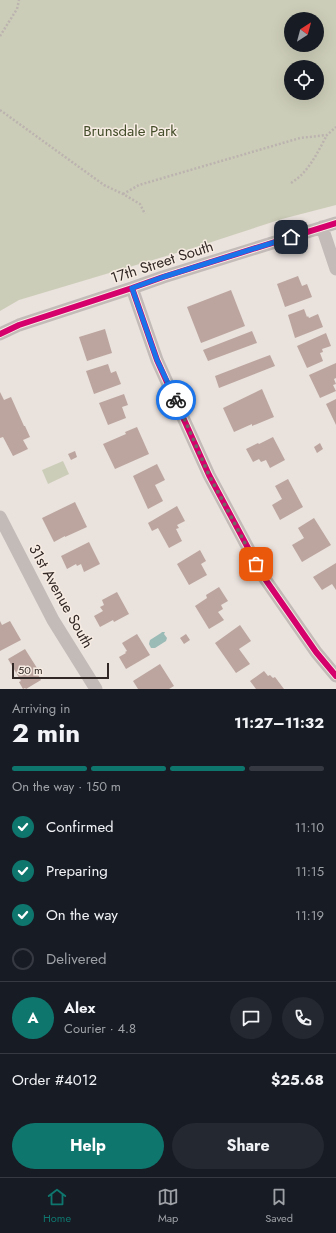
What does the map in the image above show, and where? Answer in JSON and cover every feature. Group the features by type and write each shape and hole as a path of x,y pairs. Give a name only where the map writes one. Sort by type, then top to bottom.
{"street":[{"name":"17th Street South","path":"0,334 19,325 163,277 336,223"},
{"path":"322,228 336,269"},
{"path":"132,288 157,360 209,475 263,576 316,652 336,676"},
{"name":"31st Avenue South","path":"0,516 52,620 96,689"}],"path":[{"path":"0,36 17,9 19,0"},
{"path":"0,110 104,185 140,204 145,214"},
{"path":"291,183 308,168 327,135 336,127"},
{"path":"123,194 139,185 300,138 327,135"}],"green space":[{"name":"Brunsdale Park","path":"0,0 336,0 336,205 282,219 193,248 19,300 0,311"},
{"path":"63,461 69,474 48,484 42,470"}],"water":[{"path":"162,632 165,632 164,634 167,638 166,641 155,648 151,648 149,644 150,640"}],"building":[{"path":"298,276 302,286 307,284 312,297 285,307 277,284"},
{"path":"231,290 245,326 201,343 187,307"},
{"path":"304,309 307,317 308,316 309,318 318,314 323,327 295,338 288,315"},
{"path":"105,329 112,353 87,361 79,337"},
{"path":"252,331 257,343 208,361 203,350"},
{"path":"326,333 331,346 322,349 323,352 320,353 323,361 307,368 297,346"},
{"path":"270,355 275,366 219,388 215,376"},
{"path":"336,363 336,378 334,379 336,384 333,385 336,391 320,398 309,375"},
{"path":"108,364 111,373 116,371 121,384 94,394 86,371"},
{"path":"262,389 274,417 234,432 223,408"},
{"path":"0,392 4,400 11,397 30,437 23,440 28,449 13,456 3,437 0,438"},
{"path":"124,394 128,405 122,407 126,418 108,425 99,403"},
{"path":"336,399 336,425 326,404"},
{"path":"137,427 149,454 115,469 103,444 126,434 125,432"},
{"path":"273,437 285,460 270,468 266,460 261,462 259,459 253,462 246,449"},
{"path":"320,443 323,449 317,453 314,447"},
{"path":"75,451 77,457 71,460 68,454"},
{"path":"157,464 165,480 155,485 163,501 148,509 133,476"},
{"path":"288,479 303,507 280,520 272,505 282,499 275,486"},
{"path":"75,502 87,527 54,542 42,518"},
{"path":"177,506 185,521 177,525 179,528 176,529 182,541 169,548 158,528 152,531 148,523"},
{"path":"314,518 331,545 302,562 292,545 304,538 298,528"},
{"path":"89,542 100,564 84,572 81,564 77,566 76,564 67,569 61,556"},
{"path":"200,550 206,561 201,564 207,575 189,585 177,564"},
{"path":"336,563 336,590 332,584 322,590 313,577"},
{"path":"219,587 228,601 221,605 223,609 218,612 224,620 209,629 195,606 207,598 206,595"},
{"path":"117,592 129,614 100,627 94,616 103,611 100,607 104,605 102,600"},
{"path":"0,621 2,625 10,621 21,640 0,651"},
{"path":"240,625 251,641 239,649 250,664 236,673 215,643"},
{"path":"137,634 150,655 126,669 119,657 127,651 122,643"},
{"path":"186,634 190,640 184,644 180,638"},
{"path":"25,649 37,668 35,669 41,680 26,689 23,689 19,682 21,681 8,659"},
{"path":"160,664 174,686 169,689 138,689 133,681"},
{"path":"264,671 268,676 270,675 273,678 275,677 284,689 256,689 250,681"}],"cycle path":[{"path":"0,334 19,325 163,277 336,223"},
{"path":"132,288 157,360 209,475 263,576 316,652 336,676"}],"way so far":[{"path":"176,400 209,475 256,564"}],"route":[{"path":"176,400 157,360 132,288 291,237"}]}
